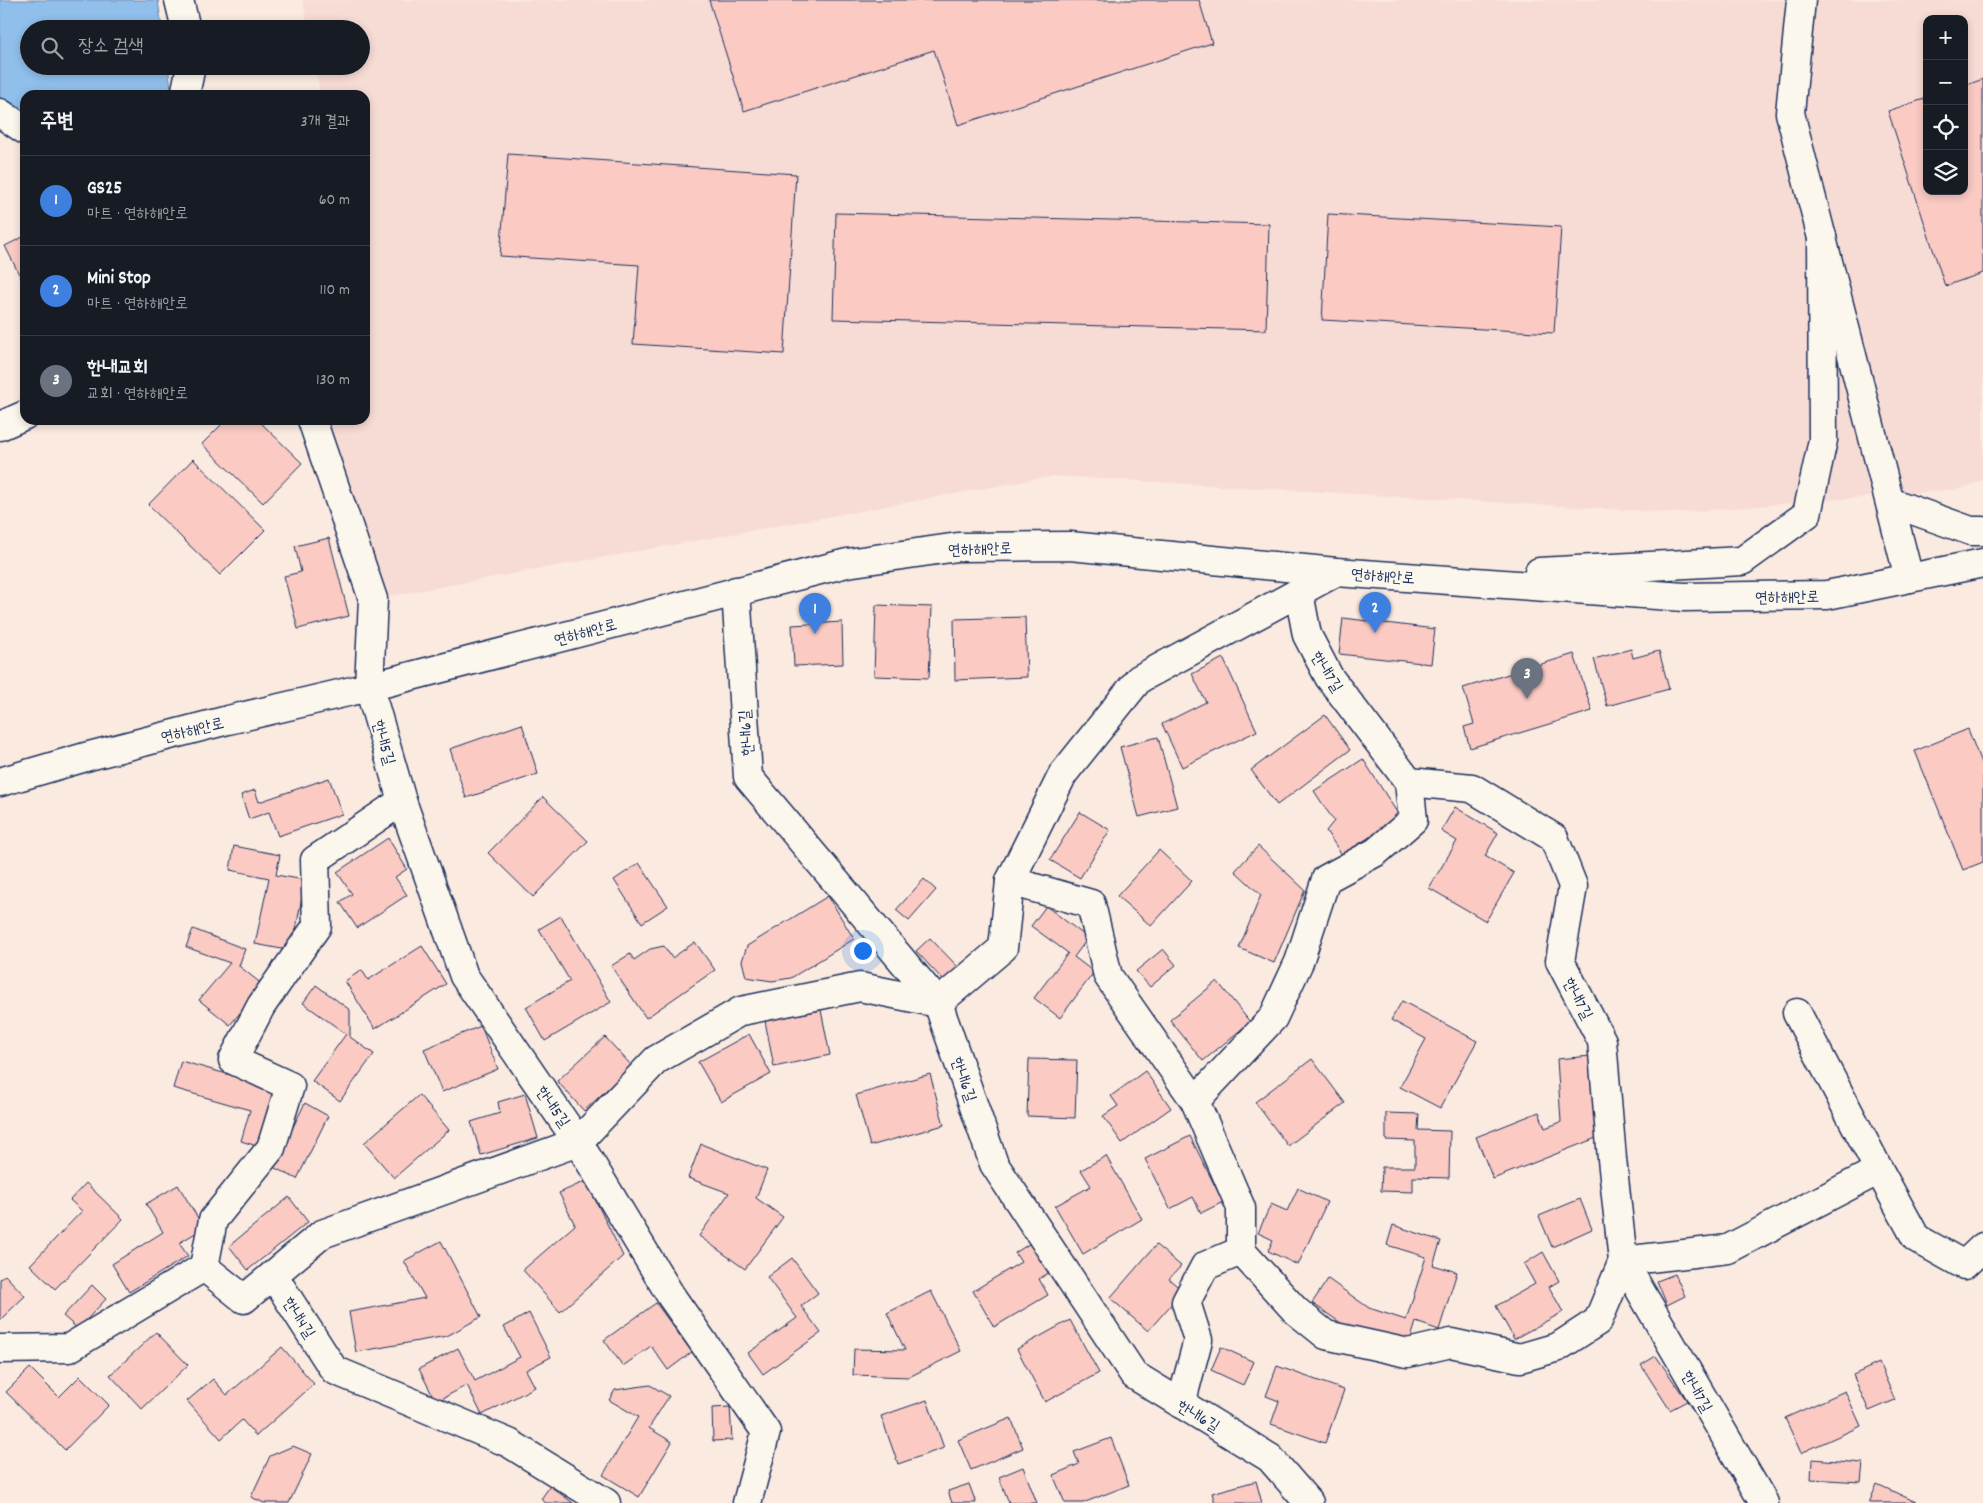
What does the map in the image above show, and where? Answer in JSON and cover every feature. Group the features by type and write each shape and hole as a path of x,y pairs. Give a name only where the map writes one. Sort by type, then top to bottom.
{"street":[{"path":"179,0 184,20"},
{"path":"1801,0 1790,113 1909,578"},
{"path":"186,90 189,75"},
{"path":"0,113 20,127"},
{"path":"1430,579 1742,561 1807,514 1822,440 1822,236"},
{"path":"0,426 20,417"},
{"name":"한내5길","path":"314,425 373,599 369,687 402,801 418,841 464,976 578,1142 671,1296 766,1432 747,1503"},
{"path":"1890,502 1971,531 1983,531"},
{"name":"연하해안로","path":"0,782 89,756 228,720 369,687 847,563 958,547 1070,546 1336,572 1684,598 1827,596 1983,563"},
{"path":"204,1266 244,1299 322,1234 578,1142 656,1060 741,1011 860,987 938,1003 1003,948 1010,881 1064,774 1139,679 1336,572"},
{"name":"한내6길","path":"736,591 748,777 938,1003 994,1164 1134,1375 1270,1458 1308,1503"},
{"name":"한내7길","path":"1299,593 1307,635 1329,677 1409,782 1472,788 1554,838 1573,886 1560,961 1602,1041 1623,1261 1764,1503"},
{"path":"1195,1100 1273,1018 1300,962 1326,879 1376,852 1413,820 1409,782"},
{"path":"0,1349 69,1348 204,1266 213,1220 271,1148 290,1086 233,1060 261,1006 317,926 315,860 402,801"},
{"path":"1010,881 1091,904 1108,976 1195,1100 1241,1208 1241,1251 1295,1310 1326,1335 1408,1353 1451,1343 1520,1358 1558,1347 1598,1321 1623,1261 1728,1249 1879,1170"},
{"path":"1797,1013 1916,1238 1964,1265 1983,1247"},
{"path":"1181,1404 1198,1340 1186,1302 1205,1266 1241,1251"},
{"name":"한내4길","path":"273,1275 334,1370 509,1443 606,1503"}],"shaded area":[{"path":"303,0 1983,0 1983,480 1960,489 1676,513 1053,476 373,599 314,425 370,425 370,90 320,90 317,75 370,75 370,20 306,20"}],"water":[{"path":"0,0 158,0 161,20 20,20 20,75 169,75 171,90 20,90 20,118 0,104"}],"building":[{"path":"709,0 1199,0 1212,43 958,125 934,50 744,111"},
{"path":"1983,79 1983,273 1945,286 1888,111 1923,99 1923,195 1968,195 1968,85"},
{"path":"508,154 796,174 784,354 633,344 639,265 500,256"},
{"path":"836,213 1269,224 1266,330 833,319"},
{"path":"1328,214 1561,227 1554,333 1322,320"},
{"path":"20,238 20,276 5,246"},
{"path":"221,425 263,425 302,463 263,503 202,444"},
{"path":"193,459 265,530 220,575 148,505"},
{"path":"329,538 349,616 298,629 284,576 301,572 295,546"},
{"path":"876,605 932,607 929,678 874,676"},
{"path":"1025,617 1027,677 955,680 954,619"},
{"path":"1343,618 1435,629 1431,664 1339,654"},
{"path":"842,622 843,664 794,666 792,625"},
{"path":"1631,649 1633,658 1659,651 1669,689 1607,706 1594,659"},
{"path":"1574,654 1592,711 1470,748 1464,727 1474,724 1463,688"},
{"path":"1223,658 1257,731 1182,767 1162,724 1206,702 1192,674"},
{"path":"1325,715 1350,750 1277,805 1251,770"},
{"path":"522,724 538,774 466,798 450,749"},
{"path":"1968,729 1983,768 1983,862 1963,870 1915,751"},
{"path":"1158,737 1177,807 1139,817 1120,747"},
{"path":"1363,759 1400,817 1342,855 1326,831 1334,821 1314,791"},
{"path":"329,778 342,814 278,836 269,812 249,819 241,795 255,790 259,802"},
{"path":"543,797 588,841 533,897 488,853"},
{"path":"1455,807 1498,833 1485,856 1514,873 1486,921 1429,888 1457,841 1441,831"},
{"path":"1080,812 1110,830 1080,878 1050,860"},
{"path":"388,838 407,869 395,877 407,895 357,928 340,902 352,894 337,872"},
{"path":"234,846 280,855 276,875 305,880 292,951 255,944 269,878 230,870"},
{"path":"1258,846 1305,890 1274,963 1239,948 1261,895 1235,871"},
{"path":"1159,850 1192,881 1151,926 1117,896"},
{"path":"639,863 668,906 642,923 614,880"},
{"path":"924,879 936,890 909,921 896,910"},
{"path":"828,896 854,939 791,978 772,981 746,977 742,961 747,946"},
{"path":"1046,906 1088,938 1074,957 1094,972 1060,1018 1034,998 1068,953 1031,926"},
{"path":"561,916 611,1002 545,1041 526,1007 570,981 539,929"},
{"path":"193,929 245,949 239,966 263,985 230,1025 199,1000 230,963 186,947"},
{"path":"930,938 959,968 944,981 916,951"},
{"path":"695,942 715,970 646,1018 611,966 630,954 634,960 650,949 664,946 672,958"},
{"path":"422,946 446,984 375,1029 345,981 362,970 368,980"},
{"path":"1163,949 1176,965 1150,987 1136,971"},
{"path":"1217,981 1250,1022 1203,1061 1170,1020"},
{"path":"316,985 350,1010 350,1037 374,1054 340,1101 312,1081 346,1034 303,1003"},
{"path":"1402,1001 1477,1041 1440,1108 1400,1087 1426,1039 1391,1020"},
{"path":"821,1010 830,1055 774,1067 765,1021"},
{"path":"481,1026 498,1069 442,1092 424,1049"},
{"path":"749,1034 771,1074 721,1102 698,1062"},
{"path":"605,1037 632,1066 584,1111 557,1081"},
{"path":"1591,1056 1596,1138 1493,1179 1476,1137 1539,1112 1545,1128 1561,1122 1557,1059"},
{"path":"1029,1059 1077,1060 1075,1118 1027,1116"},
{"path":"1312,1059 1345,1103 1288,1146 1255,1102"},
{"path":"181,1061 276,1088 260,1147 241,1141 250,1110 173,1088"},
{"path":"1145,1071 1171,1108 1122,1143 1103,1116 1118,1106 1111,1096"},
{"path":"930,1074 944,1125 870,1146 856,1095"},
{"path":"525,1094 538,1138 481,1155 471,1122 500,1113 498,1102"},
{"path":"419,1095 449,1130 394,1178 364,1143"},
{"path":"305,1103 328,1116 297,1179 273,1167"},
{"path":"1386,1113 1419,1114 1418,1130 1450,1131 1449,1178 1413,1177 1413,1192 1381,1191 1382,1167 1415,1167 1415,1141 1386,1140"},
{"path":"1190,1136 1223,1202 1201,1213 1193,1197 1170,1209 1145,1159"},
{"path":"701,1144 767,1170 756,1198 783,1217 745,1269 699,1236 729,1193 688,1178"},
{"path":"1106,1156 1142,1219 1083,1254 1055,1206 1091,1186 1081,1170"},
{"path":"586,1181 623,1256 560,1312 523,1270 575,1225 559,1193"},
{"path":"86,1183 123,1219 55,1289 30,1265 82,1211 70,1200"},
{"path":"178,1185 204,1228 179,1243 188,1256 129,1292 112,1264 163,1232 146,1204"},
{"path":"1298,1188 1327,1202 1298,1265 1268,1251 1273,1240 1258,1233 1271,1204 1287,1211"},
{"path":"289,1197 308,1222 248,1270 229,1246"},
{"path":"1580,1199 1592,1229 1552,1247 1539,1216"},
{"path":"1393,1225 1441,1241 1433,1265 1457,1272 1439,1330 1416,1322 1408,1348 1351,1330 1312,1303 1328,1279 1369,1308 1406,1320 1426,1257 1387,1245"},
{"path":"441,1241 481,1317 447,1336 356,1352 349,1312 425,1298 404,1261"},
{"path":"1032,1242 1050,1272 1039,1279 1048,1295 994,1327 973,1291 1021,1262 1015,1253"},
{"path":"1156,1245 1181,1266 1169,1279 1183,1291 1148,1331 1110,1298"},
{"path":"1543,1252 1559,1281 1549,1287 1563,1312 1514,1339 1496,1306 1535,1284 1524,1264"},
{"path":"792,1258 818,1293 801,1306 821,1333 763,1374 748,1353 797,1318 767,1277"},
{"path":"1675,1274 1685,1296 1667,1305 1657,1281"},
{"path":"5,1275 25,1296 0,1320 0,1279"},
{"path":"92,1285 106,1299 78,1329 63,1316"},
{"path":"931,1291 961,1351 909,1377 853,1375 854,1349 905,1350 887,1313"},
{"path":"656,1303 692,1352 668,1370 651,1346 623,1366 604,1340"},
{"path":"529,1313 551,1357 526,1370 535,1387 482,1415 467,1385 436,1402 419,1369 458,1348 475,1381 520,1357 504,1327"},
{"path":"1070,1320 1099,1373 1045,1402 1017,1349"},
{"path":"156,1332 188,1365 142,1409 110,1375"},
{"path":"282,1347 314,1384 256,1436 242,1420 221,1439 187,1401 213,1379 227,1395"},
{"path":"1221,1347 1254,1362 1243,1385 1211,1370"},
{"path":"1656,1356 1687,1401 1670,1410 1641,1365"},
{"path":"1879,1363 1895,1400 1869,1411 1853,1375"},
{"path":"1277,1366 1344,1390 1325,1443 1271,1424 1279,1401 1266,1396"},
{"path":"30,1368 59,1397 80,1376 109,1405 65,1450 6,1392"},
{"path":"650,1385 669,1396 649,1428 672,1442 639,1497 603,1475 638,1417 609,1400 615,1390"},
{"path":"1845,1391 1861,1426 1801,1453 1785,1418"},
{"path":"927,1400 944,1448 898,1464 881,1416"},
{"path":"730,1407 732,1440 713,1441 712,1408"},
{"path":"1011,1418 1023,1448 971,1470 958,1440"},
{"path":"1111,1438 1129,1485 1083,1503 1065,1503 1053,1475 1079,1464 1074,1452"},
{"path":"293,1446 312,1454 289,1503 264,1503 251,1497 270,1456"},
{"path":"1812,1459 1863,1463 1861,1482 1811,1479"},
{"path":"1023,1467 1037,1503 1009,1503 999,1477"},
{"path":"1256,1481 1262,1503 1215,1503 1212,1493"},
{"path":"969,1484 976,1503 952,1503 948,1491"},
{"path":"1877,1484 1916,1502 1916,1503 1869,1503"},
{"path":"550,1486 573,1503 546,1503 541,1499"}],"place":[{"name":"Mini Stop","path":"1375,633"},
{"name":"GS25","path":"815,634"},
{"name":"한내교회","path":"1527,699"}]}
